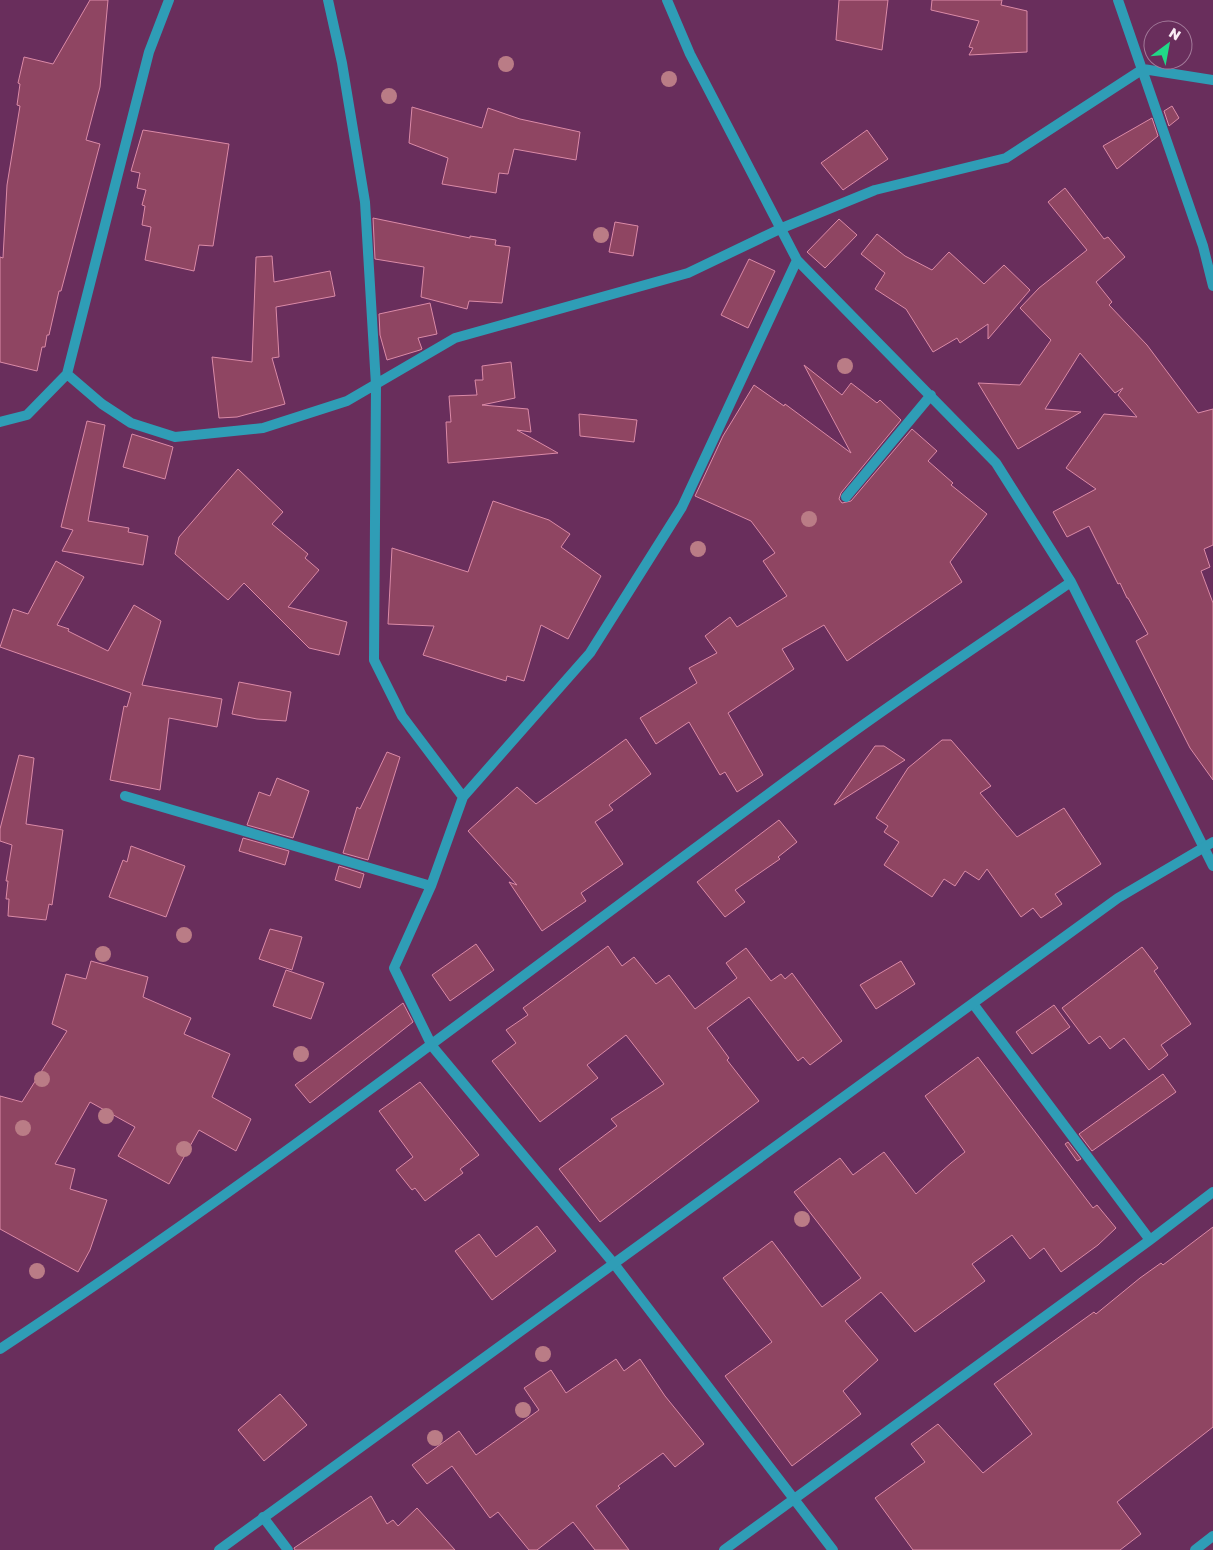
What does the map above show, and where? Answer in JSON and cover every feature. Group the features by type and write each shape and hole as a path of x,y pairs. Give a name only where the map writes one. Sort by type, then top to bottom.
{"street":[{"path":"0,422 27,415 67,374 149,52 169,0"},
{"path":"328,0 342,63 365,202 376,385 374,660 402,716 463,797"},
{"path":"667,0 690,54 798,260 996,463 1071,582 1209,844 1213,866"},
{"path":"67,374 102,404 131,423 175,437 263,428 347,401 455,338 688,273 782,228 876,190 1006,158 1143,69 1118,0"},
{"path":"1143,70 1203,246 1213,286"},
{"path":"1149,70 1213,80"},
{"path":"798,260 682,507 590,653 463,797 431,886 394,968 432,1046 615,1265 833,1550"},
{"path":"846,497 931,395"},
{"path":"0,1349 77,1298 432,1046 834,746 1071,582"},
{"path":"125,796 431,886"},
{"path":"219,1550 974,1005 1118,898 1209,844"},
{"path":"974,1005 1150,1240"},
{"path":"724,1550 1150,1240 1213,1192"},
{"path":"263,1517 288,1550"},
{"path":"1195,1550 1213,1536"}],"building":[{"path":"90,0 108,0 100,87 86,140 100,144 61,291 59,291 49,335 47,335 45,347 42,347 37,371 0,362 0,257 3,258 7,185 20,106 17,105 20,84 18,83 24,57 53,64"},
{"path":"839,0 888,0 882,50 836,40"},
{"path":"932,0 1002,0 1001,5 1027,11 1027,52 969,55 973,48 969,47 979,21 931,10"},
{"path":"1172,106 1179,118 1169,126 1164,111"},
{"path":"412,107 482,128 488,108 520,119 580,132 576,160 514,149 508,174 499,173 496,193 442,184 448,158 409,143"},
{"path":"1152,118 1158,136 1117,169 1103,146"},
{"path":"143,130 229,144 213,246 199,245 194,271 145,260 151,227 142,225 145,206 142,205 146,190 137,188 140,173 131,171"},
{"path":"867,130 888,159 843,190 821,163"},
{"path":"1065,188 1104,239 1108,237 1125,257 1096,282 1112,302 1109,305 1147,345 1198,413 1213,409 1213,545 1204,549 1210,567 1201,571 1213,603 1213,780 1190,748 1136,641 1148,634 1120,583 1118,584 1089,526 1067,537 1053,512 1096,489 1066,468 1104,414 1137,417 1118,395 1123,388 1115,393 1080,353 1045,409 1081,412 1018,449 978,383 1020,385 1051,340 1020,308 1039,288 1087,250 1048,202"},
{"path":"373,218 470,238 470,236 496,240 495,245 510,247 502,303 469,301 467,309 421,297 424,267 375,259"},
{"path":"839,219 857,235 825,268 807,252"},
{"path":"615,222 638,226 633,256 609,252"},
{"path":"877,234 905,256 932,270 949,252 984,284 1004,265 1030,290 988,339 988,324 960,343 957,338 933,352 906,309 875,289 885,273 861,254"},
{"path":"272,256 274,282 330,271 335,296 276,307 279,357 272,358 285,404 237,417 219,418 212,357 252,362 256,257"},
{"path":"749,259 775,271 748,328 721,315"},
{"path":"430,303 437,334 418,338 422,349 387,360 380,335 379,314"},
{"path":"511,362 515,398 482,405 528,409 531,432 517,430 558,453 448,463 446,422 451,422 449,396 477,395 475,380 483,380 482,366"},
{"path":"804,365 842,395 851,383 877,403 880,400 901,420 841,493 839,499 842,503 851,501 912,429 937,451 928,461 953,483 951,485 987,514 950,562 962,582 847,661 824,625 782,649 794,669 728,713 763,775 737,792 725,772 720,775 689,722 656,744 640,718 697,683 689,668 717,653 705,636 730,617 737,627 787,596 763,561 775,553 751,521 695,496 723,436 754,385 784,406 785,404 851,453"},
{"path":"579,414 637,420 634,442 580,436"},
{"path":"87,421 105,425 88,521 129,528 128,532 148,536 143,565 62,551 73,530 61,527"},
{"path":"132,434 173,447 165,479 123,467"},
{"path":"238,469 283,512 272,524 308,554 305,558 319,570 288,607 347,622 339,655 309,648 244,583 228,600 175,554 179,537"},
{"path":"493,501 549,520 570,534 561,547 601,576 568,639 541,625 524,681 507,676 506,681 423,655 434,626 388,624 392,548 468,572"},
{"path":"56,561 84,577 57,625 69,629 68,631 108,651 134,605 161,621 142,685 222,699 217,727 169,718 160,790 110,780 124,706 127,707 131,693 0,647 13,609 28,614"},
{"path":"239,682 291,692 286,721 257,719 232,714"},
{"path":"626,739 651,774 609,805 613,810 595,822 623,864 581,893 586,901 542,931 509,882 517,885 468,831 517,787 536,804"},
{"path":"942,740 951,740 991,786 980,793 1017,837 1064,808 1101,864 1055,894 1062,904 1041,918 1033,908 1021,917 987,869 979,880 965,871 955,886 944,879 932,897 884,865 899,842 884,832 888,826 876,818 908,768"},
{"path":"875,746 884,746 905,760 834,805"},
{"path":"387,752 400,757 368,860 343,853 357,807 360,809"},
{"path":"19,755 34,758 26,824 63,830 52,905 49,904 46,920 8,916 9,899 6,899 8,881 6,881 12,845 0,841 0,829"},
{"path":"277,778 309,791 293,838 247,825 259,792 270,796"},
{"path":"779,820 797,842 778,857 780,859 735,890 745,902 725,917 697,882"},
{"path":"243,838 289,851 285,865 239,851"},
{"path":"131,846 185,866 166,917 109,897 123,860 127,862"},
{"path":"339,866 364,874 360,888 335,880"},
{"path":"270,929 302,937 292,970 259,959"},
{"path":"476,944 494,970 450,1001 432,975"},
{"path":"608,946 622,966 634,957 656,984 669,975 695,1009 737,978 726,963 746,948 771,981 781,974 785,979 792,973 842,1041 810,1065 803,1057 798,1061 749,997 707,1028 729,1058 727,1060 759,1101 600,1222 559,1169 617,1126 611,1119 664,1084 626,1035 587,1065 598,1078 540,1122 492,1061 516,1043 506,1030 528,1015 523,1008"},
{"path":"1142,947 1158,968 1154,971 1191,1024 1161,1045 1168,1055 1149,1070 1124,1038 1110,1049 1100,1036 1089,1044 1062,1008"},
{"path":"91,961 148,977 143,997 191,1018 184,1034 230,1054 212,1097 251,1119 236,1151 199,1130 169,1184 118,1156 135,1127 90,1102 55,1164 75,1169 70,1189 107,1200 90,1250 78,1272 0,1229 0,1096 22,1102 67,1031 52,1024 66,974 86,979"},
{"path":"901,961 915,984 876,1009 860,985"},
{"path":"286,970 324,983 311,1019 273,1006"},
{"path":"403,1003 413,1022 310,1103 295,1085"},
{"path":"1054,1005 1070,1027 1032,1054 1016,1032"},
{"path":"978,1057 1093,1208 1097,1205 1116,1228 1098,1245 1061,1272 1044,1248 1030,1259 1012,1235 972,1264 985,1281 915,1332 881,1292 845,1321 878,1360 843,1391 861,1414 792,1466 725,1376 772,1342 723,1278 772,1241 822,1307 861,1278 794,1192 840,1158 853,1175 884,1152 916,1194 965,1152 925,1096"},
{"path":"1163,1074 1176,1092 1092,1151 1079,1134"},
{"path":"420,1082 479,1155 460,1169 463,1173 425,1201 415,1188 412,1190 396,1170 413,1157 379,1111"},
{"path":"1068,1142 1081,1159 1077,1161 1065,1144"},
{"path":"537,1226 556,1251 492,1300 455,1251 479,1234 496,1257"},
{"path":"1213,1227 1213,1427 1117,1502 1141,1534 1120,1550 913,1550 875,1498 925,1462 911,1444 938,1424 983,1473 1032,1434 994,1384 1094,1312 1096,1314 1140,1278 1161,1263 1163,1265"},
{"path":"616,1359 624,1371 640,1359 665,1396 704,1444 675,1467 663,1453 618,1486 620,1488 596,1506 629,1550 595,1550 573,1522 537,1550 529,1550 498,1512 490,1518 452,1466 427,1484 412,1465 459,1431 476,1455 539,1410 524,1388 551,1370 566,1393"},
{"path":"280,1394 307,1425 264,1461 238,1430"},
{"path":"371,1496 387,1524 393,1520 398,1526 417,1508 455,1550 295,1550 294,1548"}]}
